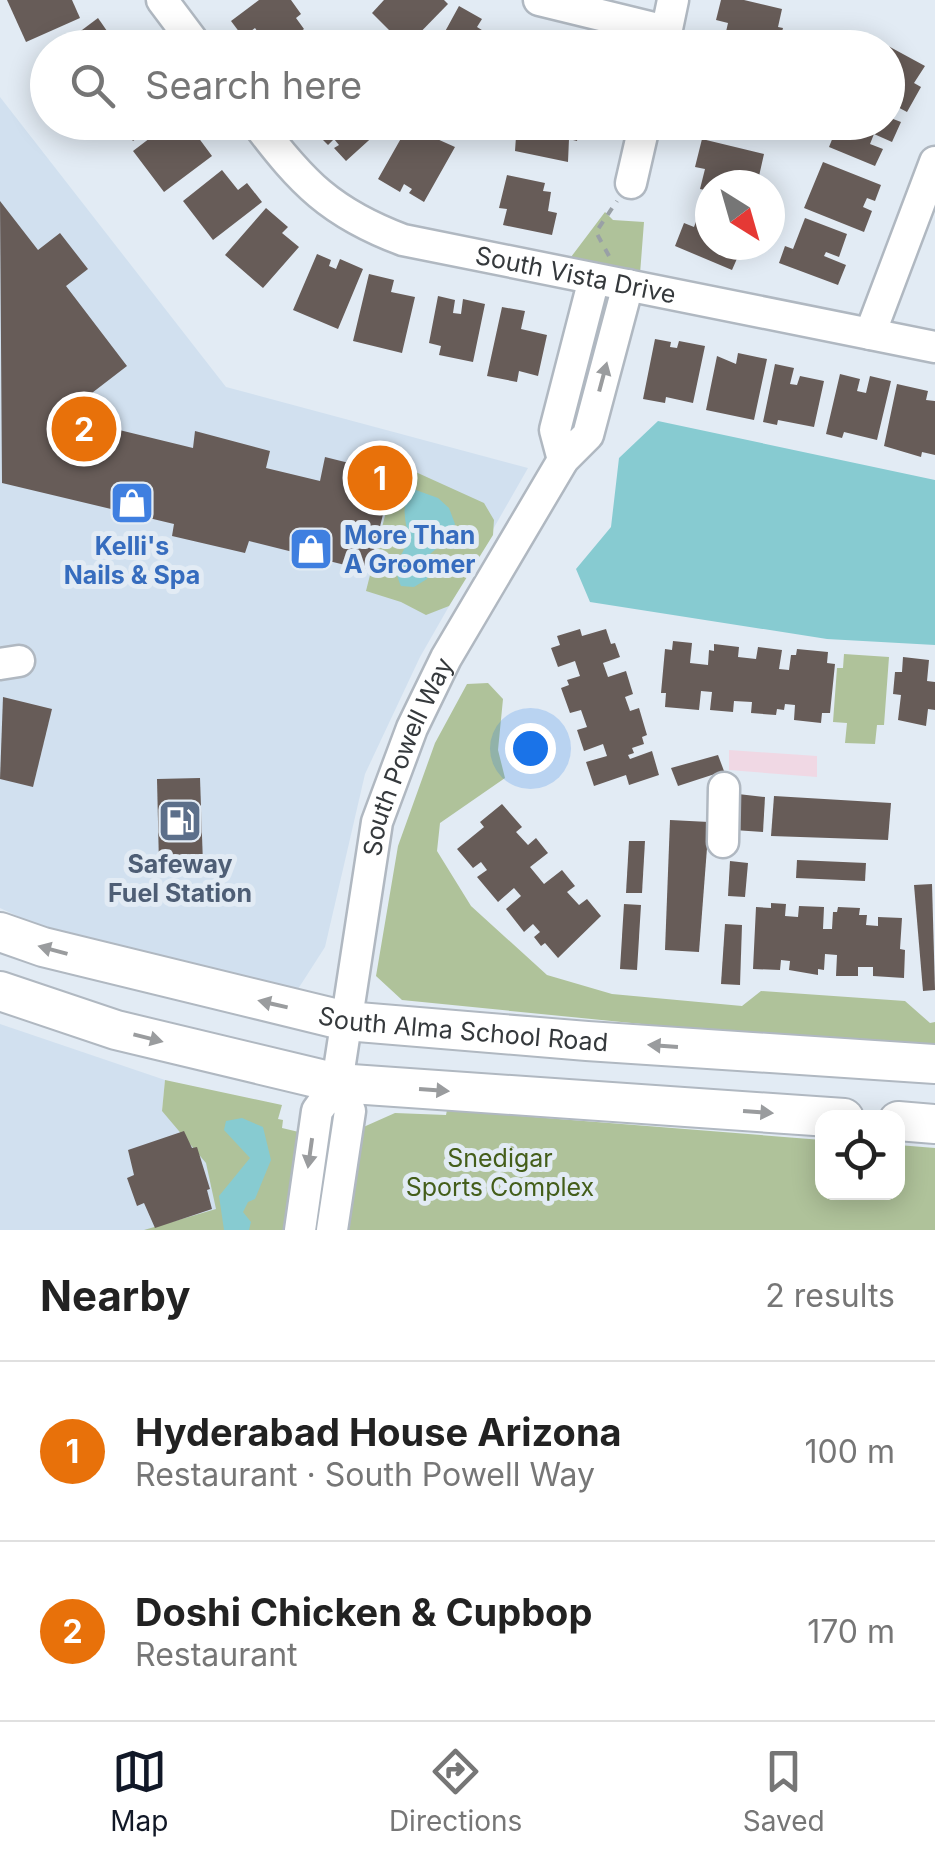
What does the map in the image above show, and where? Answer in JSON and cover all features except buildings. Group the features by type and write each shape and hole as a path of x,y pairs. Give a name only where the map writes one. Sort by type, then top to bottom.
{"main road":[{"name":"South Alma School Road","path":"0,932 43,948 346,1021 935,1064"},
{"path":"0,992 116,1030 337,1083 815,1116"},
{"path":"905,1122 935,1124"}],"street":[{"path":"162,0 184,30"},
{"path":"539,0 636,30"},
{"path":"667,30 673,0"},
{"name":"South Vista Drive","path":"270,140 291,168 329,204 366,226 404,240 935,348"},
{"path":"631,183 641,140"},
{"path":"870,334 935,162"},
{"name":"South Powell Way","path":"337,1083 378,822 412,728 446,658 563,460 555,430 614,282"},
{"path":"723,842 724,788"},
{"path":"300,1230 316,1111 337,1083 350,1111 332,1230"}],"path":[{"path":"614,282 596,232 631,183"}],"shaded area":[{"path":"0,97 226,387 528,468 420,657 365,774 325,947 298,989 43,928 0,908"},
{"path":"729,750 817,756 817,777 729,770"},
{"path":"0,1024 165,1080 162,1111 214,1156 217,1230 0,1230"}],"green space":[{"path":"605,212 613,220 644,222 640,274 568,261"},
{"path":"398,464 484,503 494,520 493,535 449,606 426,615 366,591"},
{"path":"844,654 889,657 884,725 877,725 875,744 845,743 847,723 833,722 837,668 843,668"},
{"path":"488,683 503,699 498,750 505,778 440,823 437,851 471,906 547,975 612,994 742,1006 761,991 905,1001 930,1023 935,1022 935,1048 761,1036 402,1000 376,976 398,846 435,743 467,684"},
{"path":"165,1080 282,1105 278,1119 283,1120 282,1128 303,1133 288,1230 144,1230 216,1209 206,1163 162,1111"},
{"name":"Snedigar Sports Complex","path":"447,1110 815,1139 815,1200 905,1200 905,1146 935,1148 935,1230 344,1230 359,1129 395,1113 446,1115"}],"water":[{"path":"658,421 935,480 935,645 827,639 590,602 576,569 611,527 619,458"},
{"path":"413,489 438,498 449,508 455,524 447,540 430,554 427,579 414,587 401,586 396,571 409,538 405,506"},
{"path":"242,1118 263,1127 271,1160 255,1199 248,1202 243,1212 251,1222 249,1230 224,1230 219,1196 250,1158 224,1130 226,1121"}],"place":[{"name":"Doshi Chicken & Cupbop","path":"84,429"},
{"name":"Hyderabad House Arizona","path":"380,478"},
{"name":"Kelli's Nails & Spa","path":"132,503"},
{"name":"More Than A Groomer","path":"311,549"},
{"name":"Safeway Fuel Station","path":"180,821"}]}
